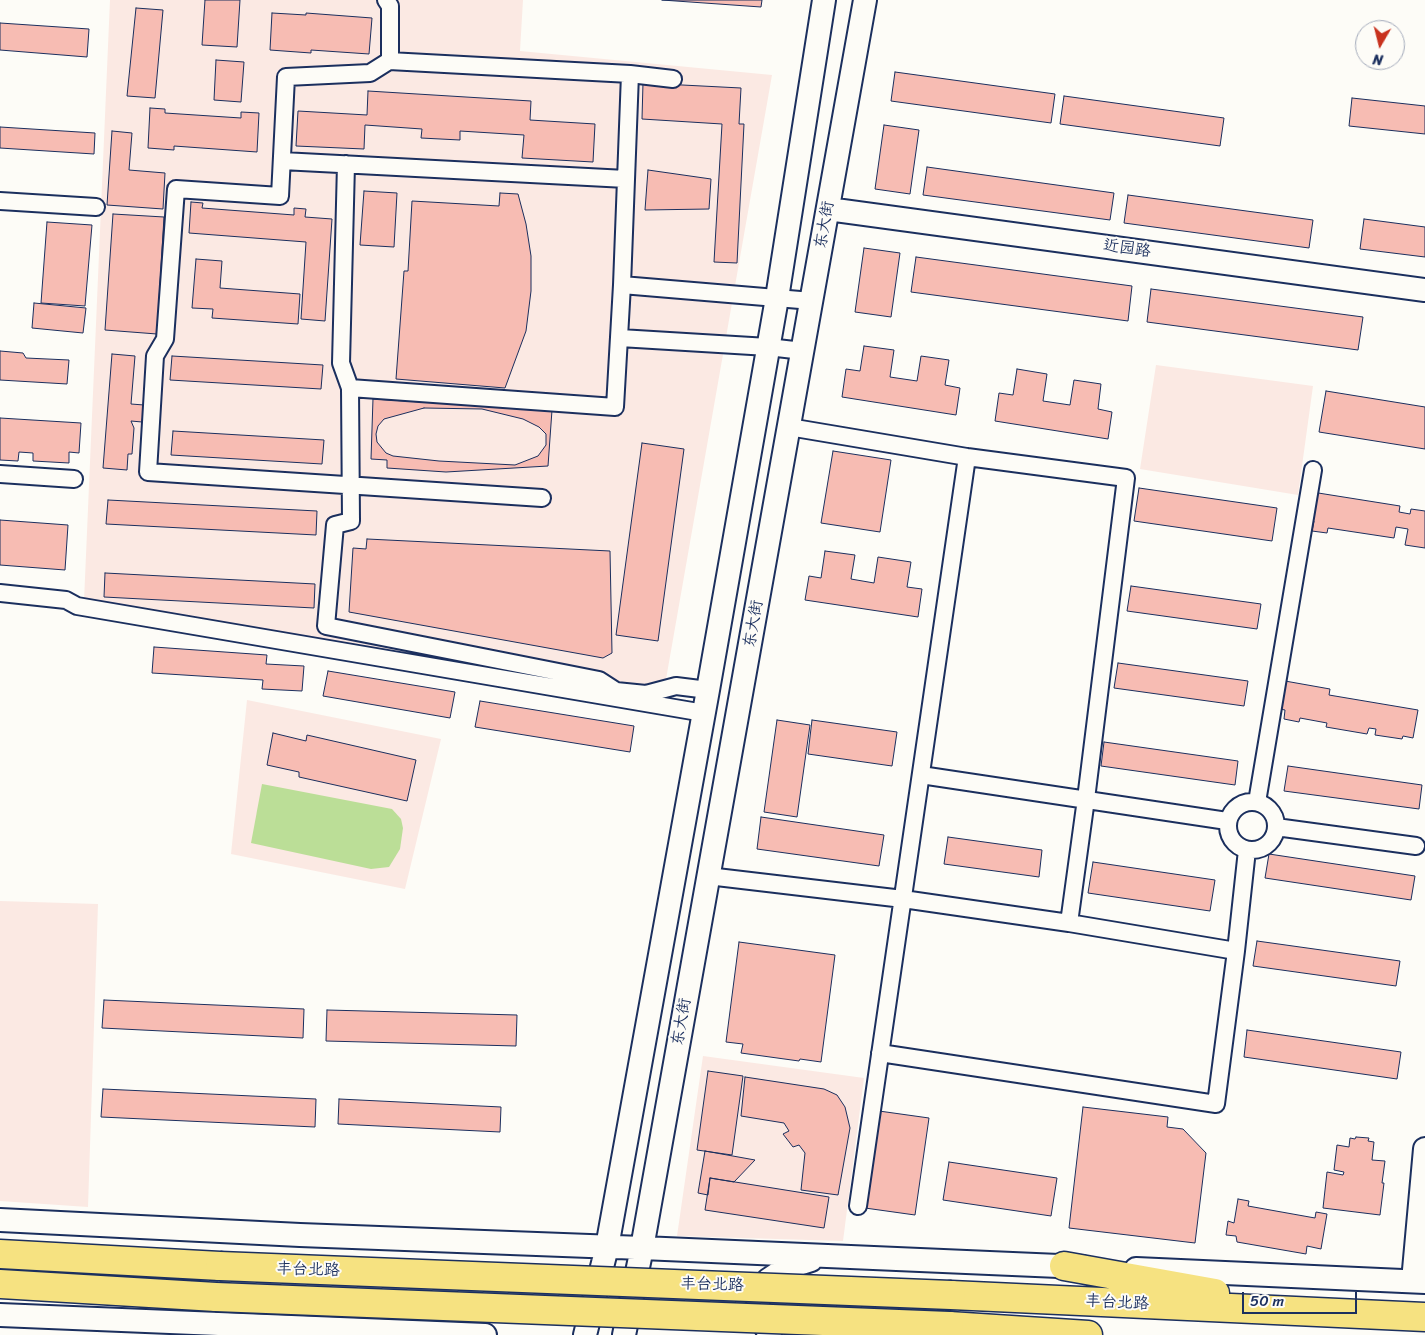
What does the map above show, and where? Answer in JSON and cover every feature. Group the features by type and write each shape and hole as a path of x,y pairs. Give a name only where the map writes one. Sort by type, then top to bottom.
{"highway":[{"name":"丰台北路","path":"0,1254 220,1266 951,1295 1425,1317"},
{"path":"1064,1266 1327,1312"},
{"name":"丰台北路","path":"0,1284 216,1296 949,1326 1088,1335"}],"street":[{"path":"386,0 390,6 390,61"},
{"name":"东大街","path":"585,1335 607,1247 704,713 777,298 824,0"},
{"name":"东大街","path":"624,1335 642,1248 865,0"},
{"path":"542,498 148,472 155,356 165,339 176,189 280,196 286,77 370,73 390,61 630,74 673,79"},
{"path":"350,388 615,407 620,338 630,74"},
{"path":"282,161 626,179"},
{"path":"346,164 341,363 350,388 351,520 336,524 326,626 599,680 616,691 646,694 676,686 708,690"},
{"path":"0,201 96,207"},
{"name":"近园路","path":"828,209 1425,290"},
{"path":"622,285 812,301"},
{"path":"620,338 802,352"},
{"path":"789,427 967,457 1126,478 1069,923"},
{"path":"858,1206 967,457"},
{"path":"1257,802 1313,470"},
{"path":"0,474 74,479"},
{"path":"0,593 66,600 77,606 704,713"},
{"path":"921,775 1228,821"},
{"path":"1249,801 1257,802 1265,805 1275,818 1275,835 1264,847 1256,850 1247,850 1234,843 1227,829 1228,821 1230,814 1242,803 1249,801"},
{"path":"1276,826 1416,846"},
{"path":"880,1054 1216,1104 1247,850"},
{"path":"708,876 903,898 1236,951"},
{"path":"1419,1282 1425,1149"},
{"name":"丰台北路","path":"0,1220 300,1235 1419,1282"},
{"path":"770,1335 757,1311 759,1298 768,1280 786,1268 824,1256"},
{"path":"0,1315 486,1335"}],"shaded area":[{"path":"110,0 523,0 520,51 772,75 662,702 84,601"},
{"path":"1156,365 1313,386 1298,495 1140,469"},
{"path":"247,700 441,739 405,889 231,854"},
{"path":"0,901 98,904 88,1207 0,1201"},
{"path":"703,1056 864,1078 843,1241 677,1236"}],"green space":[{"path":"262,784 392,809 401,819 403,828 400,849 389,867 371,869 251,843"}],"building":[{"path":"205,0 240,0 237,47 202,45"},
{"path":"662,0 762,0 761,7"},
{"path":"136,8 163,10 155,98 127,96"},
{"path":"272,13 306,15 306,13 372,18 369,54 311,50 311,53 270,50"},
{"path":"0,23 89,29 87,57 0,50"},
{"path":"216,60 244,62 241,102 214,100"},
{"path":"895,72 1055,94 1051,123 891,101"},
{"path":"643,83 741,88 739,124 744,124 737,263 714,262 722,124 642,119"},
{"path":"368,91 531,101 530,120 595,124 593,162 522,158 524,135 460,131 460,140 421,138 422,129 365,125 364,149 296,146 298,111 367,115"},
{"path":"1064,96 1224,118 1220,146 1060,124"},
{"path":"1352,98 1425,106 1425,134 1349,126"},
{"path":"150,108 165,109 165,113 241,118 241,112 259,113 257,152 174,146 174,150 148,148"},
{"path":"884,125 919,130 910,194 875,189"},
{"path":"0,127 95,133 94,154 0,148"},
{"path":"112,131 132,133 129,170 165,173 163,209 107,205"},
{"path":"927,167 1114,193 1110,220 923,195"},
{"path":"648,170 711,179 709,209 645,210"},
{"path":"364,191 397,193 394,247 360,245"},
{"path":"500,193 518,194 526,224 531,256 531,291 526,331 505,388 396,379 404,271 408,271 412,201 499,206"},
{"path":"1128,195 1313,220 1309,248 1124,223"},
{"path":"191,202 203,203 202,208 294,215 294,208 306,209 305,217 332,219 325,321 301,319 306,242 189,233"},
{"path":"113,214 164,217 157,334 105,330"},
{"path":"1364,219 1425,227 1425,257 1360,249"},
{"path":"47,222 92,225 85,306 41,303"},
{"path":"864,248 900,253 891,317 855,312"},
{"path":"916,257 1132,286 1128,321 911,292"},
{"path":"196,259 222,261 220,288 300,294 298,324 212,318 213,309 192,308"},
{"path":"1151,289 1363,317 1358,350 1147,322"},
{"path":"34,303 86,308 83,333 32,328"},
{"path":"864,346 894,350 890,377 917,381 921,356 949,360 945,385 960,388 956,415 842,397 846,369 860,371"},
{"path":"0,351 23,353 26,358 69,360 67,384 0,380"},
{"path":"112,354 135,356 131,404 144,405 142,422 131,421 134,428 132,454 128,454 127,470 103,468"},
{"path":"172,356 323,365 321,389 170,380"},
{"path":"1017,369 1047,374 1043,401 1070,405 1074,380 1101,384 1098,409 1112,412 1108,439 995,421 999,393 1013,395"},
{"path":"1326,391 1425,407 1425,449 1319,432"},
{"path":"373,399 552,410 548,466 446,472 387,468 387,460 371,459"},
{"path":"424,408 482,409 523,419 539,427 546,434 546,445 538,456 515,465 439,461 393,456 386,453 377,442 378,426 384,419"},
{"path":"0,418 81,423 79,453 69,452 69,463 33,461 33,453 19,452 18,461 0,460"},
{"path":"173,431 324,440 322,464 171,455"},
{"path":"642,443 684,449 658,641 616,635"},
{"path":"833,451 891,460 880,532 821,523"},
{"path":"1139,488 1277,508 1272,541 1134,521"},
{"path":"1312,492 1400,506 1399,512 1410,514 1411,509 1425,511 1425,548 1405,545 1408,529 1396,527 1394,538 1328,528 1327,533 1312,531 1314,521 1308,520"},
{"path":"108,500 317,511 316,535 106,524"},
{"path":"0,520 68,525 65,570 0,565"},
{"path":"367,539 610,551 612,653 603,658 349,612 353,548 366,549"},
{"path":"825,551 855,555 851,579 874,583 878,557 911,562 907,587 922,589 918,617 805,600 809,576 821,578"},
{"path":"105,573 315,584 314,608 104,597"},
{"path":"1131,586 1261,604 1257,629 1127,611"},
{"path":"154,647 267,655 266,664 304,666 302,691 262,689 263,680 152,673"},
{"path":"1118,663 1248,681 1244,706 1114,688"},
{"path":"328,671 455,692 450,718 323,696"},
{"path":"1285,681 1330,689 1329,695 1418,710 1413,738 1403,736 1402,739 1375,735 1376,729 1369,728 1367,734 1326,727 1327,723 1300,718 1299,722 1284,719 1285,710 1280,709"},
{"path":"480,701 634,726 630,752 475,727"},
{"path":"777,720 810,725 797,817 764,812"},
{"path":"812,720 897,732 892,766 808,754"},
{"path":"273,733 306,741 307,735 416,760 407,801 299,777 299,772 267,765"},
{"path":"1104,742 1238,761 1235,785 1101,766"},
{"path":"1288,766 1422,785 1419,809 1284,791"},
{"path":"761,817 884,835 879,866 757,849"},
{"path":"948,837 1042,850 1039,877 944,864"},
{"path":"1269,854 1415,876 1411,900 1265,878"},
{"path":"1093,862 1215,880 1210,911 1088,893"},
{"path":"1257,941 1400,961 1396,986 1253,966"},
{"path":"739,942 835,955 821,1062 741,1053 743,1044 726,1042"},
{"path":"104,1000 304,1009 303,1038 102,1028"},
{"path":"327,1010 517,1015 516,1046 326,1041"},
{"path":"1247,1030 1401,1052 1397,1079 1244,1057"},
{"path":"708,1071 743,1076 732,1155 697,1150"},
{"path":"745,1077 824,1089 837,1095 845,1107 850,1128 838,1195 801,1190 805,1153 799,1145 793,1147 783,1134 789,1131 784,1123 741,1116"},
{"path":"103,1089 316,1099 315,1127 101,1117"},
{"path":"339,1099 501,1107 500,1132 338,1124"},
{"path":"1083,1107 1168,1117 1167,1127 1183,1129 1206,1153 1195,1243 1069,1228"},
{"path":"879,1111 929,1118 915,1215 865,1208"},
{"path":"1356,1137 1369,1138 1368,1141 1374,1142 1372,1160 1385,1161 1380,1215 1323,1208 1327,1172 1343,1175 1344,1172 1334,1170 1337,1145 1349,1147 1350,1138 1355,1139"},
{"path":"705,1151 755,1160 734,1182 710,1178 708,1195 698,1193"},
{"path":"949,1162 1057,1178 1051,1216 943,1200"},
{"path":"710,1178 829,1197 824,1228 705,1210"},
{"path":"1238,1199 1249,1201 1248,1206 1315,1218 1316,1212 1327,1214 1321,1249 1307,1246 1306,1254 1237,1242 1236,1236 1226,1235 1228,1221 1234,1223"}]}
